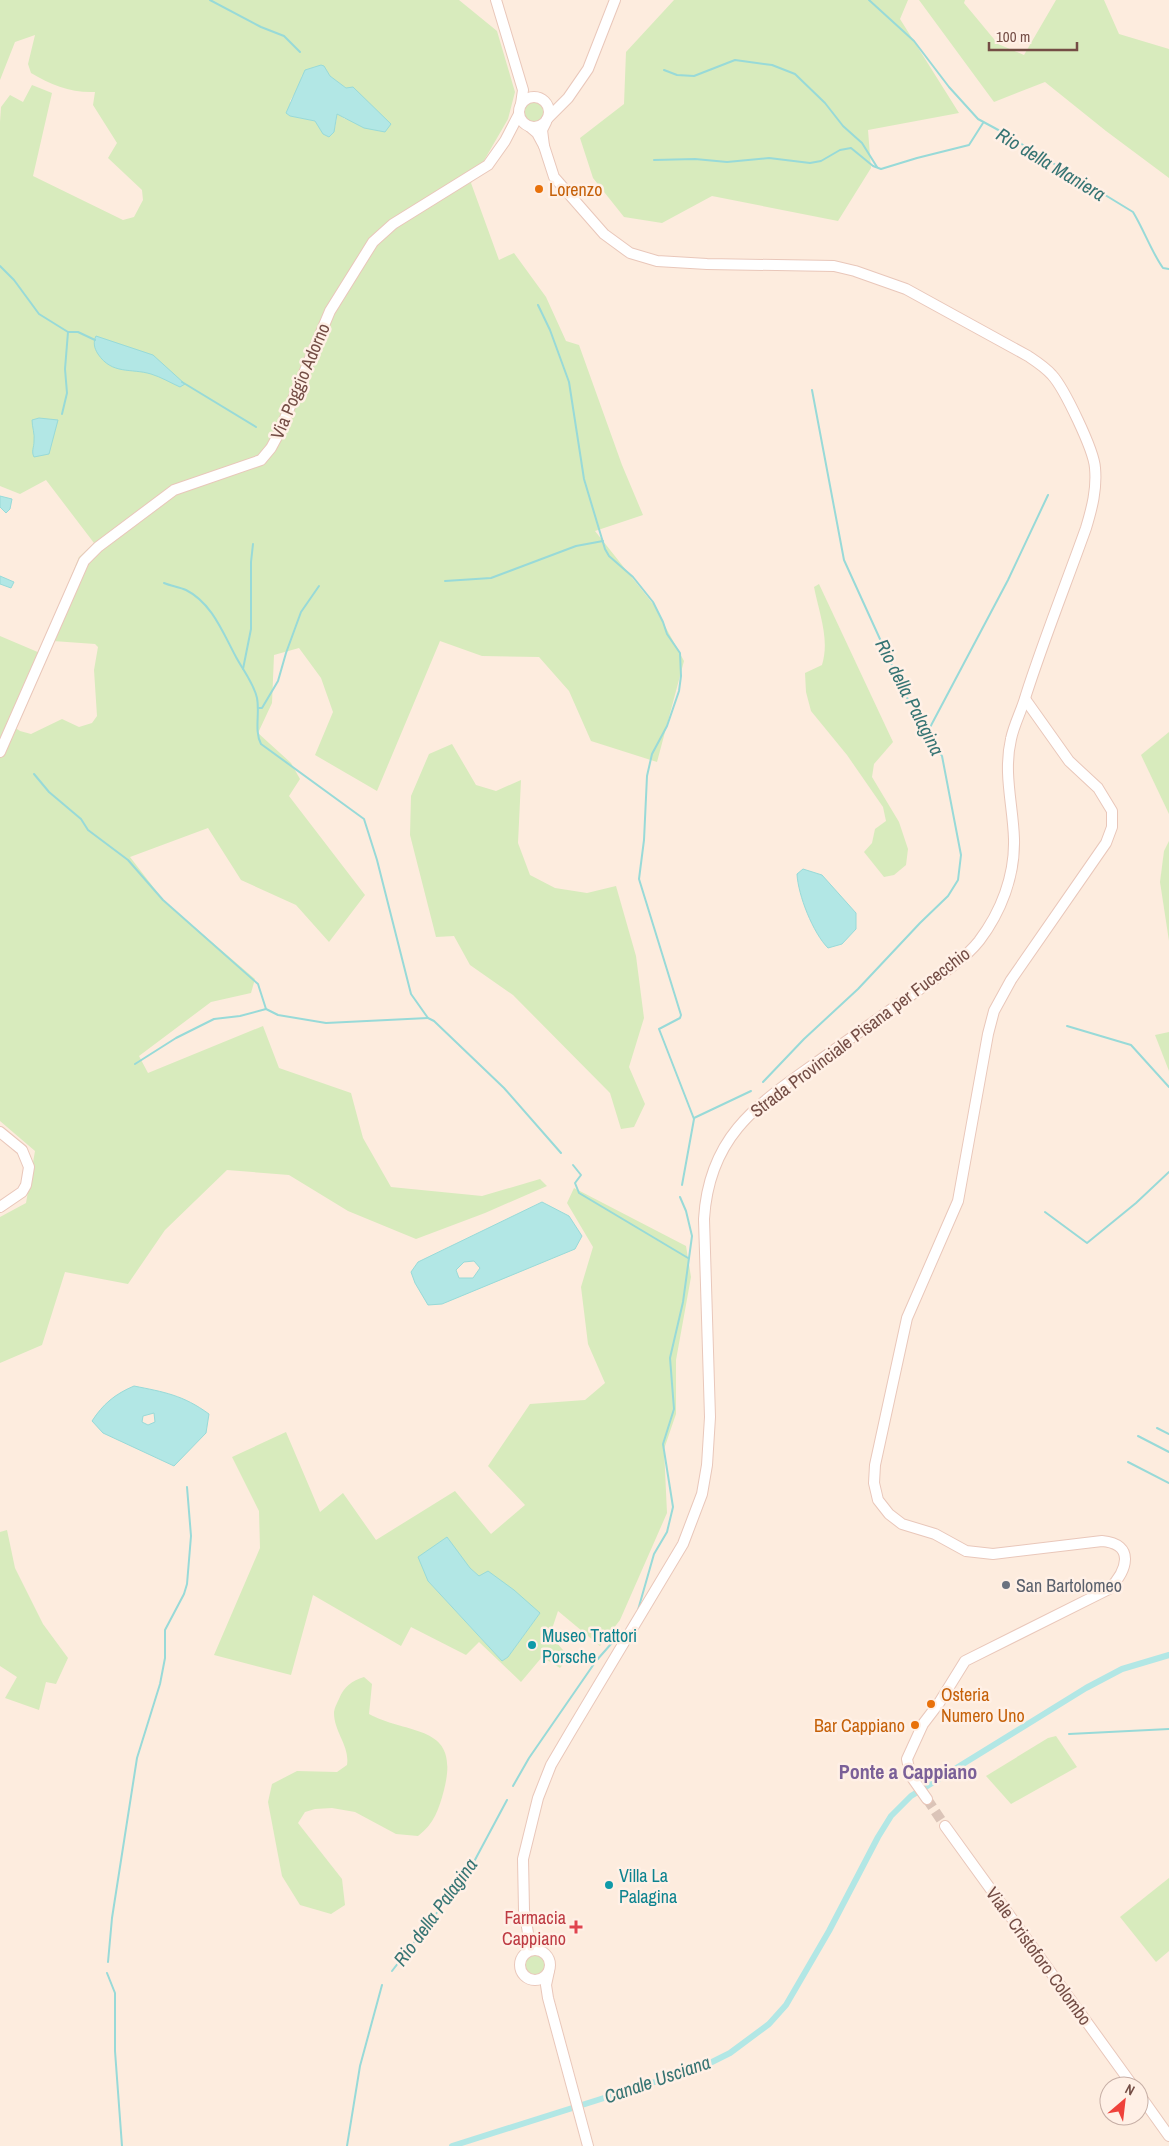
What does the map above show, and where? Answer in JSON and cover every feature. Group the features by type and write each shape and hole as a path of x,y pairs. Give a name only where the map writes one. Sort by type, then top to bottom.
{"main road":[{"path":"496,0 523,90 520,109 521,121 538,133 544,146"},
{"path":"529,126 539,126 546,121 568,98 588,69 615,0"},
{"path":"519,75 526,89 546,102 554,104 568,98"},
{"path":"520,109 527,98 536,97"},
{"path":"544,146 542,130 549,110 546,102"},
{"name":"Via Poggio Adorno","path":"0,752 84,561 98,547 174,490 213,475 253,464 266,455 278,436 336,299 373,242 393,224 483,168 495,157 520,109"},
{"name":"Via Poggio Adorno","path":"505,141 517,128 529,126"},
{"name":"Strada Provinciale Pisana per Fucecchio","path":"532,1950 524,1910 523,1859 538,1798 552,1765 571,1731 683,1544 702,1494 707,1466 710,1417 704,1219 709,1182 721,1152 732,1135 764,1100 940,975 978,943 994,919 1008,883 1014,840 1007,779 1011,738 1086,528 1094,504 1096,486 1095,466 1090,450 1059,384 1043,365 906,289 855,271 834,266 708,264 657,261 630,253 604,234 554,177 544,146"},
{"path":"928,1799 913,1779 907,1764 910,1752 923,1724 939,1703 965,1661 1109,1589 1124,1572 1126,1561 1123,1550 1116,1545 1102,1541 993,1554 966,1551 935,1534 902,1524 888,1514 878,1500 874,1483 875,1465 907,1318 958,1202 988,1034 994,1011 1011,980 1106,844 1112,827 1112,811 1098,788 1069,761 1025,700"},
{"path":"0,1132 22,1150 29,1167 26,1185 22,1192 0,1207"},
{"name":"Viale Cristoforo Colombo","path":"945,1826 1126,2076"},
{"path":"548,1998 533,1980 524,1975 520,1967 523,1956 532,1950 539,1950 548,1956 550,1963 546,1985 548,1998 561,2053 588,2146"},
{"path":"533,1980 542,1978 549,1971"},
{"path":"1149,2108 1169,2136"}],"green space":[{"path":"0,0 459,0 497,31 515,92 508,119 471,183 499,260 514,253 546,297 566,341 579,345 622,465 643,515 595,531 653,604 684,661 657,762 591,741 569,691 539,657 482,656 440,641 377,791 315,755 333,712 321,678 299,648 274,655 272,703 258,733 291,763 300,779 289,796 365,895 329,942 296,905 241,880 208,828 130,857 164,901 255,979 251,993 211,1002 139,1056 148,1073 263,1026 279,1068 351,1093 363,1138 391,1187 482,1196 540,1179 547,1186 485,1213 416,1239 348,1211 289,1175 227,1170 165,1230 128,1284 65,1272 42,1345 0,1363 0,1217 26,1203 35,1151 0,1121 0,636 40,653 79,557 94,543 46,480 20,494 0,486 1,107 10,95 23,102 32,85 52,93 33,176 123,220 134,217 143,200 142,190 108,158 117,143 93,105 95,92 61,87 31,73 28,64 35,35 15,42 0,80","holes":["325,68 330,76 346,88 353,88 391,124 345,119 337,113 336,123 329,137 315,121 290,116 290,101 300,85 302,75","53,641 95,644 98,647 94,670 97,716 92,723 79,727 62,719 31,734 20,731 14,727"]},
{"path":"674,0 908,0 900,19 959,113 868,130 871,168 838,221 712,196 662,223 624,217 593,178 580,138 624,104 626,52"},
{"path":"919,0 965,0 964,3 998,44 1024,55 1056,0 1104,0 1119,34 1169,49 1169,178 1045,82 994,102"},
{"path":"534,100 543,103 546,112 543,121 534,124 525,121 522,112 525,103"},
{"path":"819,584 893,742 874,764 872,777 899,822 908,849 906,865 894,875 884,877 864,852 872,843 875,829 886,821 883,807 847,755 811,711 806,692 805,673 822,665 824,655 823,626 814,587"},
{"path":"1169,732 1169,814 1141,755"},
{"path":"452,744 476,785 496,791 521,780 518,843 530,875 555,888 587,893 616,886 636,956 644,1018 629,1067 645,1104 634,1127 621,1129 610,1093 513,995 470,965 454,936 436,937 410,835 411,796 429,754"},
{"path":"1169,841 1169,941 1160,882 1164,851"},
{"path":"1169,1032 1169,1071 1155,1035"},
{"path":"574,1188 686,1246 691,1277 676,1360 676,1414 664,1449 667,1513 620,1620 600,1646 558,1611 550,1635 569,1657 560,1668 542,1657 521,1682 479,1642 466,1655 411,1627 401,1646 313,1595 291,1675 214,1655 260,1548 259,1511 232,1457 286,1432 320,1512 343,1493 376,1540 455,1491 491,1534 525,1505 488,1466 530,1404 585,1400 605,1383 588,1344 581,1287 593,1247 567,1203","holes":["470,1568 479,1576 540,1613 508,1657 502,1661 428,1581"]},
{"path":"7,1530 15,1568 43,1624 68,1658 56,1684 46,1682 39,1710 5,1698 17,1677 0,1666 0,1532"},
{"path":"364,1677 372,1684 369,1714 428,1735 439,1742 445,1753 447,1768 444,1790 438,1810 432,1821 418,1836 396,1834 355,1812 332,1808 315,1809 305,1812 298,1823 342,1879 345,1905 331,1914 300,1905 282,1876 268,1802 272,1784 297,1771 337,1772 347,1765 346,1752 336,1726 334,1711 346,1687"},
{"path":"1056,1736 1077,1767 1011,1804 986,1776 1048,1738"},
{"path":"1169,1878 1169,1951 1156,1962 1120,1917"},
{"path":"535,1953 544,1956 547,1965 544,1974 535,1977 526,1974 523,1965 526,1956"}],"water":[{"path":"321,65 324,66 330,76 346,88 353,87 391,124 385,132 364,128 337,114 334,132 329,137 323,134 315,121 290,116 286,113 305,70"},
{"path":"96,336 153,355 185,384 180,387 151,374 122,370 109,365 98,354 94,343"},
{"path":"39,418 58,420 49,454 34,457 32,420"},
{"path":"0,496 12,499 10,509 6,513 0,507"},
{"path":"0,576 14,582 11,588 0,584"},
{"path":"803,869 822,875 856,913 856,929 842,944 828,948 812,924 803,903 798,883 797,874"},
{"path":"542,1202 569,1216 582,1236 575,1249 442,1304 428,1305 415,1283 411,1272 418,1262","holes":["474,1261 480,1268 473,1278 459,1278 456,1270 464,1262"]},
{"path":"134,1386 155,1390 191,1402 209,1414 206,1433 174,1466 103,1433 92,1421 110,1400","holes":["154,1413 155,1422 148,1425 142,1422 143,1416"]},
{"path":"447,1537 470,1568 479,1576 488,1571 514,1590 540,1613 508,1657 502,1661 428,1581 418,1557"}],"waterway":[{"path":"210,0 261,27 284,36 300,52"},
{"name":"Rio della Maniera","path":"869,0 914,41 949,87 978,119 1133,212 1163,268 1169,269"},
{"path":"664,70 677,75 694,76 735,60 772,65 795,74 825,103 843,126 862,143 877,167"},
{"name":"Rio della Maniera","path":"654,160 695,159 727,162 769,158 810,163 821,161 840,150 851,148 873,166 881,169 969,145 983,123"},
{"path":"0,266 14,280 39,314 68,332 78,332 95,340"},
{"path":"538,305 550,330 569,382 584,479 605,549 609,556 633,577 653,602 667,634 680,653 681,676 679,691 667,726 652,754 647,776 644,840 639,879 681,1015 680,1018 659,1029 694,1119 682,1185"},
{"path":"62,414 67,393 65,369 68,332"},
{"path":"182,382 256,427"},
{"name":"Rio della Palagina","path":"763,1082 804,1039 858,989 948,896 958,880 961,855 942,756 930,740 905,694 844,560 812,390"},
{"path":"927,733 1008,580 1048,495"},
{"path":"445,581 491,578 576,546 603,541"},
{"path":"243,669 251,629 251,562 253,544"},
{"path":"164,583 186,590 195,596 216,619 256,693 258,704 257,728 261,744 364,819 377,860 411,994 428,1018 434,1021 504,1088 561,1153"},
{"path":"259,708 262,708 278,681 301,612 319,586"},
{"path":"34,774 49,792 81,819 88,830 128,860 163,900 258,984 266,1009"},
{"path":"135,1064 176,1038 214,1019 240,1016 266,1009 278,1015 326,1023 428,1018"},
{"path":"1067,1026 1131,1045 1169,1087"},
{"name":"Rio della Palagina","path":"694,1118 751,1091"},
{"path":"573,1165 581,1175 575,1183 579,1193 688,1258"},
{"path":"1045,1212 1087,1243 1136,1203 1169,1172"},
{"name":"Rio della Palagina","path":"638,1610 654,1554 667,1532 673,1507 663,1444 674,1409 670,1358 683,1302 692,1236 686,1211 680,1197"},
{"path":"1157,1428 1169,1434"},
{"path":"1138,1436 1169,1452"},
{"path":"1128,1462 1169,1483"},
{"path":"108,1962 112,1918 137,1758 160,1684 165,1658 165,1630 184,1594 187,1584 191,1536 187,1487"},
{"name":"Rio della Palagina","path":"513,1786 529,1758 596,1661 625,1631"},
{"name":"Canale Usciana","path":"452,2146 683,2073 708,2064 730,2053 769,2024 786,2005 829,1931 878,1837 891,1816 911,1796 1086,1688 1122,1669 1169,1655"},
{"path":"1069,1734 1169,1729"},
{"name":"Rio della Palagina","path":"392,1971 469,1871 507,1800"},
{"path":"107,1973 115,1993 115,2051 122,2146"},
{"name":"Rio della Palagina","path":"347,2146 360,2066 382,1985"}],"tunnel":[{"path":"927,1799 945,1826"}],"place":[{"name":"Lorenzo","path":"539,189"},
{"name":"San Bartolomeo","path":"1006,1585"},
{"name":"Museo Trattori Porsche","path":"532,1645"},
{"name":"Osteria Numero Uno","path":"931,1704"},
{"name":"Bar Cappiano","path":"915,1725"},
{"name":"Villa La Palagina","path":"609,1885"},
{"name":"Farmacia Cappiano","path":"576,1927"}],"district":[{"name":"Ponte a Cappiano","path":"908,1771"}]}
